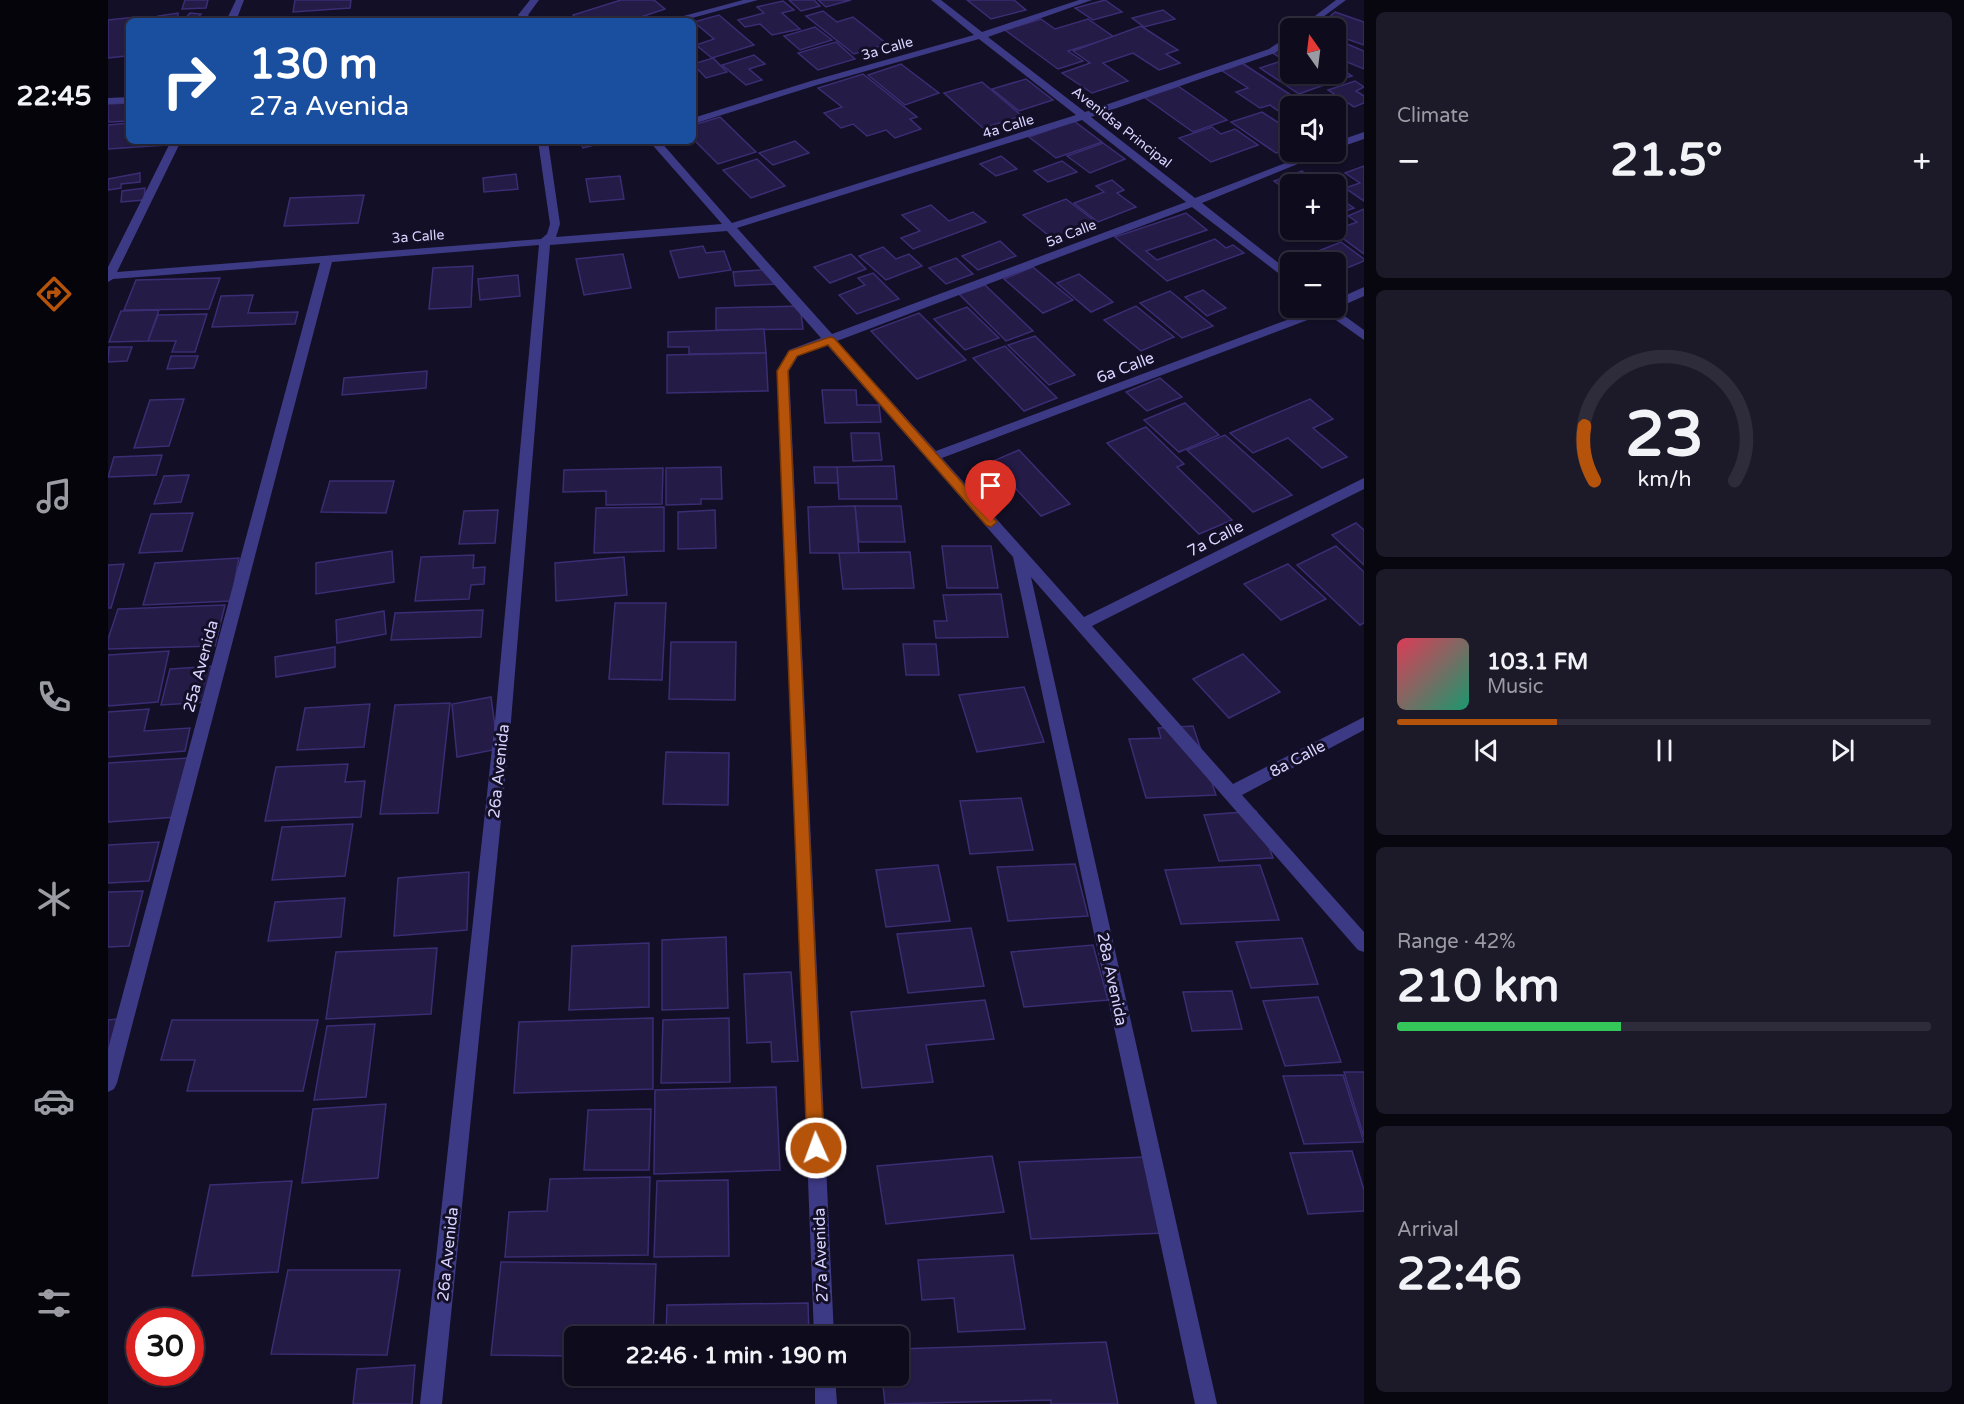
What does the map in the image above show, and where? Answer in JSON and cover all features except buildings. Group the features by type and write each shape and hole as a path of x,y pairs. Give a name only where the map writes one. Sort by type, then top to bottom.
{"street":[{"path":"232,18 240,0"},
{"path":"526,18 524,15 535,0"},
{"path":"682,18 754,0"},
{"name":"Avenidsa Principal","path":"935,0 1280,270"},
{"name":"3a Calle","path":"696,120 814,83 980,36 1088,0"},
{"path":"1317,18 1342,0"},
{"name":"4a Calle","path":"730,227 1084,117 1272,51 1280,45"},
{"path":"108,101 126,100"},
{"path":"1346,142 1364,135"},
{"path":"108,276 174,144"},
{"name":"26a Avenida","path":"431,1404 503,721 545,242 552,235 555,224 543,144"},
{"path":"657,144 1364,944"},
{"name":"5a Calle","path":"830,341 1296,162"},
{"name":"3a Calle","path":"108,276 730,227"},
{"name":"25a Avenida","path":"108,1083 327,259"},
{"path":"1346,300 1364,291"},
{"name":"6a Calle","path":"933,457 1301,318"},
{"path":"1341,318 1364,336"},
{"name":"27a Avenida","path":"824,1326 783,371 793,353 830,341"},
{"name":"7a Calle","path":"1081,625 1364,483"},
{"name":"28a Avenida","path":"1019,555 1206,1404"},
{"name":"8a Calle","path":"1231,793 1364,723"},
{"path":"825,1386 826,1404"}],"route":[{"path":"816,1148 783,371 793,353 830,341 991,522"}]}
